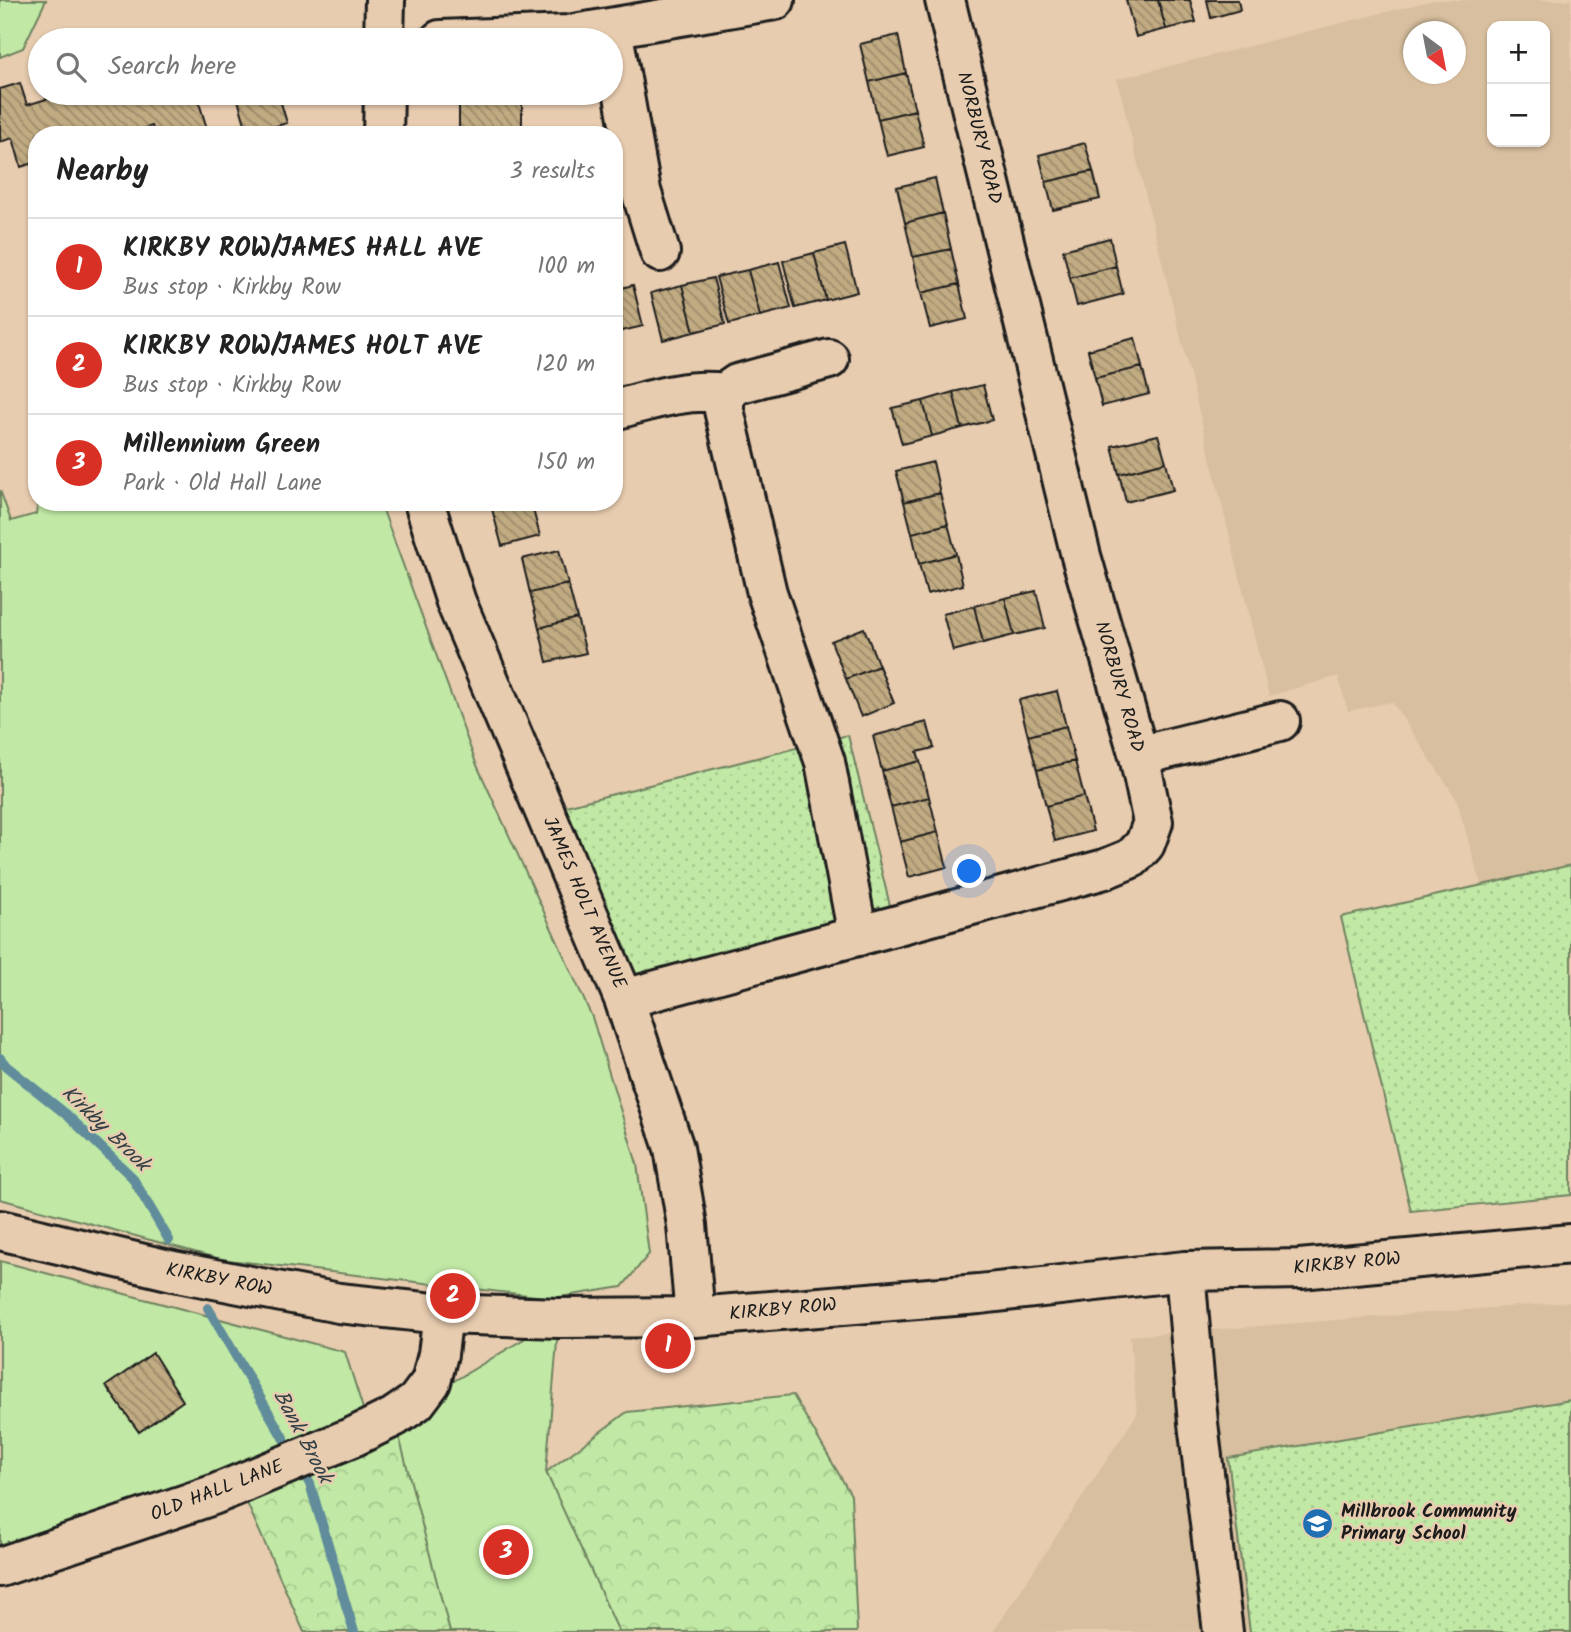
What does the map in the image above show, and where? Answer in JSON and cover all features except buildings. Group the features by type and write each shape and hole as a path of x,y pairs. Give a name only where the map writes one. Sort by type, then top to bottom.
{"street":[{"path":"384,28 385,0"},
{"path":"612,28 775,0"},
{"name":"NORBURY ROAD","path":"624,999 1105,869 1132,859 1145,845 1153,822 1139,756 1081,556 945,0"},
{"path":"623,88 642,191 660,252"},
{"path":"383,126 384,105"},
{"path":"623,408 679,393 724,393 737,384 829,359"},
{"path":"724,393 724,410 767,593 825,762 858,936"},
{"name":"JAMES HOLT AVENUE","path":"427,511 456,602 624,999 674,1148 687,1225 695,1317"},
{"path":"1139,756 1280,721"},
{"name":"KIRKBY ROW","path":"0,1230 173,1271 339,1303 443,1314 559,1318 695,1317 979,1294 1185,1271 1300,1269 1571,1244"},
{"path":"1185,1271 1198,1423 1223,1632"},
{"name":"OLD HALL LANE","path":"0,1567 213,1495 394,1417 416,1402 431,1381 438,1354 443,1314"}],"shaded area":[{"path":"1434,0 1571,0 1571,864 1481,885 1456,798 1392,702 1348,711 1338,676 1269,696 1117,79"},
{"name":"Millbrook Community Primary School","path":"1571,1302 1571,1632 993,1632 1137,1414 1130,1336"}],"green space":[{"path":"0,0 46,0 33,28 28,28 28,38 23,48 0,57"},
{"path":"0,490 11,521 36,514 36,511 383,511 476,763 592,1017 637,1164 649,1254 622,1287 553,1298 220,1259 0,1199"},
{"path":"848,735 895,926 624,999 546,811"},
{"path":"1571,865 1571,1195 1411,1211 1341,917"},
{"path":"0,1261 345,1352 365,1415 0,1558"},
{"path":"559,1318 546,1472 619,1632 450,1632 394,1417"},
{"path":"793,1395 851,1495 857,1632 613,1632 546,1472 627,1412"},
{"path":"1571,1400 1571,1632 1250,1632 1228,1458"},
{"path":"394,1417 453,1632 304,1632 239,1485"}],"waterway":[{"name":"Kirkby Brook","path":"0,1058 6,1066 67,1115 132,1177 169,1240"},
{"name":"Bank Brook","path":"208,1308 310,1484 354,1632"}],"place":[{"name":"KIRKBY ROW/JAMES HOLT AVE","path":"453,1296"},
{"name":"KIRKBY ROW/JAMES HALL AVE","path":"668,1346"},
{"name":"Millbrook Community Primary School","path":"1318,1523"},
{"name":"Millennium Green","path":"506,1552"}]}
